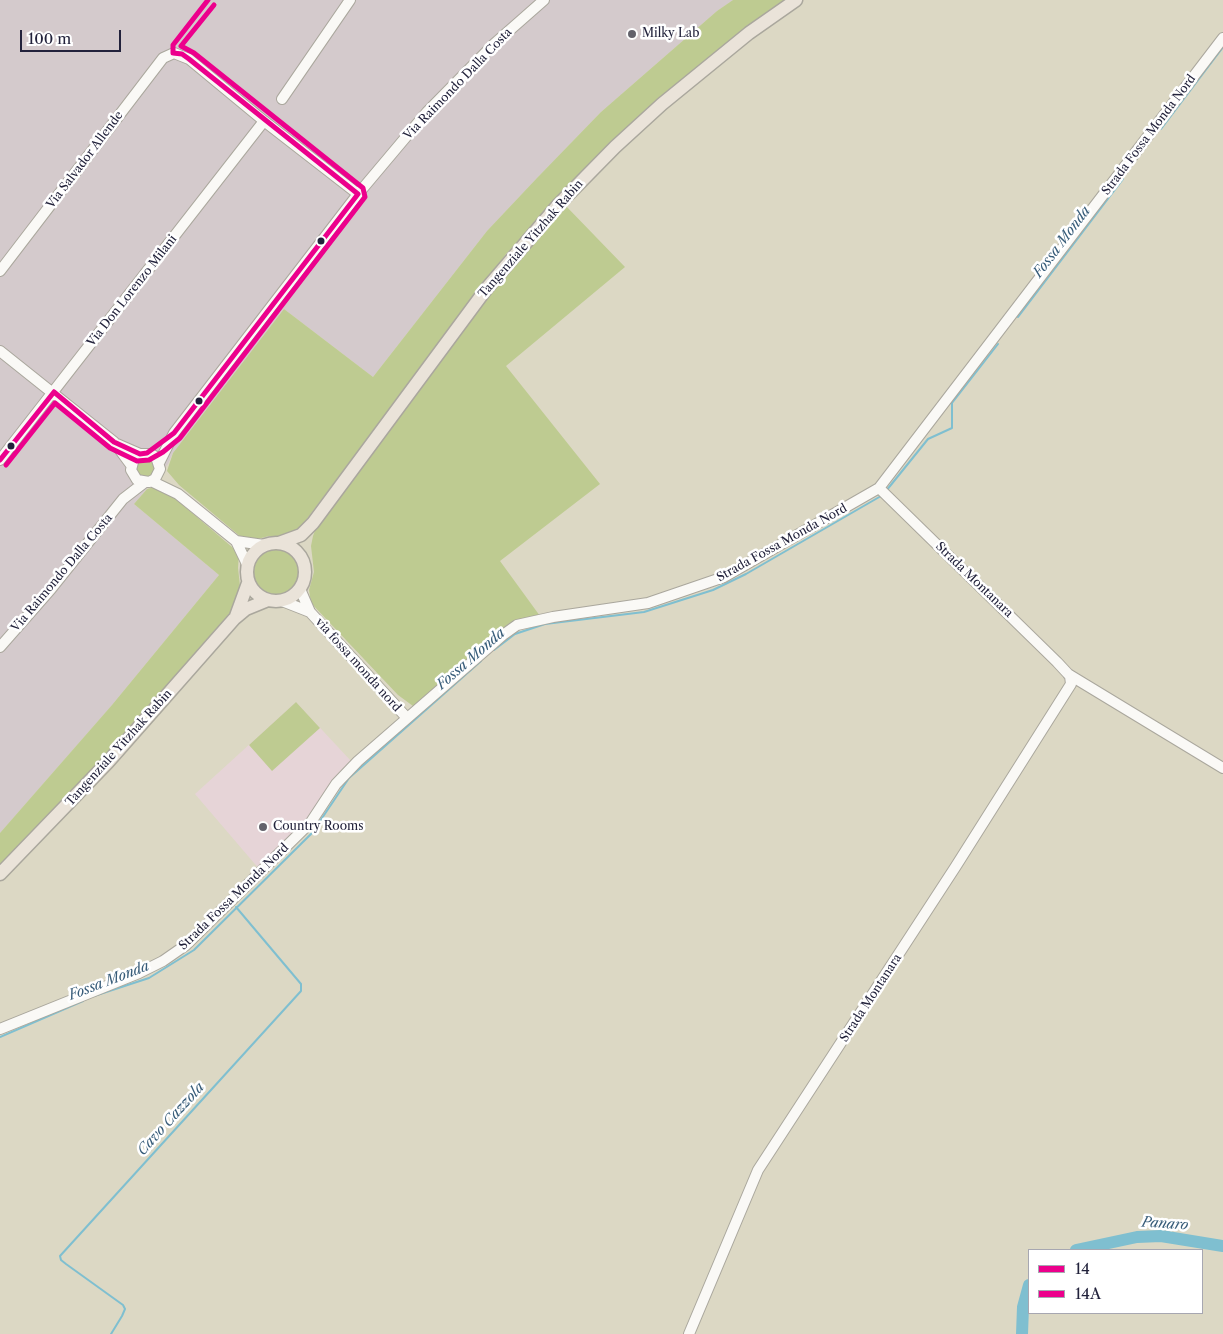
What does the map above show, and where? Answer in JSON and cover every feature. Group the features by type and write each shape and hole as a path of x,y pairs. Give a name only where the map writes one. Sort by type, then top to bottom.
{"main road":[{"name":"Tangenziale Yitzhak Rabin","path":"264,545 279,543 301,535 313,523 487,288 560,204 615,147 662,104 749,33 796,0"},
{"name":"Tangenziale Yitzhak Rabin","path":"300,589 305,576 303,562 307,538 313,523"},
{"path":"279,543 294,549 303,562"},
{"path":"247,564 257,549 264,545"},
{"name":"Tangenziale Yitzhak Rabin","path":"234,619 248,584 247,564"},
{"path":"248,584 260,597 268,600"},
{"path":"282,601 300,589"},
{"name":"Tangenziale Yitzhak Rabin","path":"0,874 108,762 234,619 246,608 268,600 282,601"}],"street":[{"path":"282,99 350,0"},
{"name":"Via Raimondo Dalla Costa","path":"174,433 358,194 427,112 494,44 544,0"},
{"name":"Strada Fossa Monda Nord","path":"0,1029 140,973 181,949 311,822 344,775 502,635 517,625 553,617 648,602 724,577 882,491 1223,38"},
{"name":"Via Salvador Allende","path":"0,271 163,58 173,53 182,54 264,121"},
{"path":"264,121 358,194"},
{"name":"Via Don Lorenzo Milani","path":"0,460 264,121"},
{"path":"0,351 54,392 114,442 132,468 137,480 148,481 178,494 236,541 247,564"},
{"path":"123,499 134,458 144,454 174,433"},
{"path":"123,499 148,481 160,466 174,433"},
{"path":"114,442 156,457 178,494"},
{"name":"Strada Montanara","path":"882,491 1068,674 1223,768"},
{"name":"Via Raimondo Dalla Costa","path":"0,647 51,589 123,499"},
{"path":"236,541 264,545"},
{"name":"via fossa monda nord","path":"300,589 310,612 407,718"},
{"name":"via fossa monda nord","path":"282,601 310,612"},
{"name":"Strada Montanara","path":"689,1334 758,1170 1067,694 1071,684 1068,674"}],"shaded area":[{"path":"0,0 733,0 717,11 601,112 537,178 487,231 373,377 284,309 173,453 168,464 134,504 219,575 112,705 0,833"},
{"path":"296,702 351,761 331,783 318,808 260,870 195,794"}],"green space":[{"path":"733,0 785,0 701,64 637,119 558,198 506,254 300,528 287,537 269,536 250,541 241,537 179,485 167,471 173,453 284,309 373,377 487,231 537,178 601,112 717,11"},
{"path":"565,205 625,267 506,366 600,484 500,561 540,616 502,630 413,706 398,695 311,603 309,590 314,572 311,546 313,536 317,525 499,281"},
{"path":"146,458 153,461 156,468 153,475 146,478 139,475 136,468 139,461"},
{"path":"157,486 170,494 239,553 240,586 232,611 82,781 0,864 0,833 112,705 219,575 134,504 147,489"},
{"path":"271,549 281,549 290,553 296,559 299,564 299,582 290,593 281,597 271,597 262,593 256,587 252,578 252,568 256,559 262,553"},
{"path":"296,702 320,728 272,771 249,745"}],"waterway":[{"name":"Fossa Monda","path":"1161,129 1223,47"},
{"name":"Fossa Monda","path":"1018,317 1123,179"},
{"name":"Fossa Monda","path":"886,491 928,439 952,428 952,403 998,344"},
{"name":"Fossa Monda","path":"494,650 515,634 545,624 644,612 713,590 746,574 881,496"},
{"name":"Fossa Monda","path":"94,996 149,978 194,950 312,833 349,778 481,661"},
{"name":"Cavo Cazzola","path":"111,1334 125,1309 123,1305 66,1264 61,1260 60,1256 301,991 301,984 236,907"},
{"name":"Fossa Monda","path":"0,1037 83,1001"},
{"name":"Panaro","path":"1081,1249 1137,1237 1161,1236 1223,1246"},
{"name":"Panaro","path":"1022,1334 1023,1307 1028,1289"}],"transit line":[{"name":"14","path":"173,53 173,45 208,0"},
{"name":"14A","path":"6,465 55,403 110,448 137,461 149,460 163,452 180,438 365,197 363,188 194,53 181,46 214,5"},
{"name":"14","path":"173,53 182,54 189,59 358,194"},
{"name":"14","path":"54,392 114,442 140,454 147,453 174,433 358,194"},
{"name":"14","path":"0,460 54,392"}],"place":[{"name":"Milky Lab","path":"632,34"},
{"name":"Country Rooms","path":"263,827"}]}
